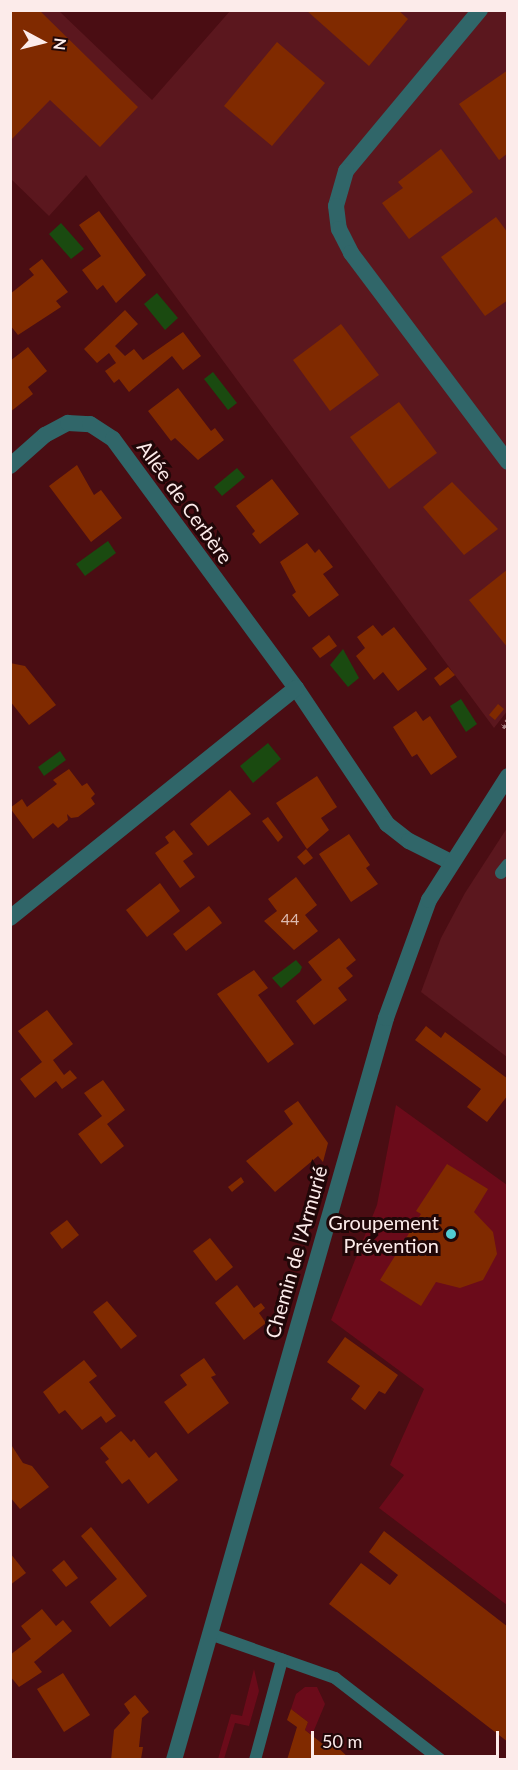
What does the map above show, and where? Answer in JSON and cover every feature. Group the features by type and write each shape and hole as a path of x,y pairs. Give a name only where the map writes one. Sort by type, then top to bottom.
{"street":[{"path":"480,10 346,171 336,206 339,228 351,253 507,462"},
{"name":"Allée de Cerbère","path":"10,466 56,427 81,422 103,431 296,688 387,824 410,841 451,862"},
{"path":"10,918 296,688"},
{"name":"Chemin de l'Armurié","path":"174,1760 386,1018 429,900 507,776"}],"lane":[{"path":"210,1634 335,1678 441,1760"},
{"path":"255,1760 282,1660"}],"path":[{"path":"507,720 503,726 507,729"}],"shaded area":[{"path":"10,11 59,11 152,100 230,11 507,11 508,710 494,728 86,175 49,216 11,179"},
{"path":"61,223 84,249 71,259 49,234"},
{"path":"157,293 178,318 165,330 144,304"},
{"path":"213,372 237,403 228,410 204,379"},
{"path":"237,468 245,477 222,496 214,487"},
{"path":"108,541 116,553 85,576 76,564"},
{"path":"343,649 359,678 348,687 330,665"},
{"path":"461,699 477,724 466,732 450,706"},
{"path":"268,743 281,759 253,783 240,766"},
{"path":"60,751 66,760 44,776 38,767"},
{"path":"507,828 507,1057 421,992 441,938 465,893"},
{"path":"296,960 302,967 300,972 281,988 272,978"},
{"path":"396,1105 507,1185 507,1605 379,1508 404,1475 390,1465 424,1389 331,1320 377,1205"},
{"path":"254,1669 259,1691 249,1726 235,1723 224,1759 218,1759 231,1714 242,1716"},
{"path":"305,1687 317,1687 325,1704 312,1735 305,1730 308,1722 291,1709 296,1694"}],"building":[{"path":"10,10 39,10 138,107 100,147 50,100 10,141"},
{"path":"306,10 398,10 408,19 369,66"},
{"path":"277,42 325,83 272,146 224,106"},
{"path":"508,70 508,153 499,160 459,104"},
{"path":"441,149 473,192 409,239 382,203 403,188 398,182"},
{"path":"99,211 146,275 116,303 103,285 97,290 82,270 101,256 79,225"},
{"path":"496,217 508,233 508,300 485,316 441,257"},
{"path":"42,259 68,292 56,301 61,307 18,335 10,325 10,294 34,275 29,269"},
{"path":"125,310 138,324 115,346 125,356 134,349 143,360 183,332 201,356 183,370 172,356 129,392 119,379 114,383 105,371 116,363 109,353 97,363 84,349"},
{"path":"341,324 379,375 330,411 293,360"},
{"path":"28,347 47,371 28,387 33,394 10,412 10,361"},
{"path":"178,388 211,431 215,428 224,440 198,460 175,438 171,441 148,411"},
{"path":"399,402 437,453 389,489 350,437"},
{"path":"77,465 94,495 101,490 122,518 91,542 49,486"},
{"path":"272,479 299,514 260,544 252,534 255,531 236,506"},
{"path":"452,482 498,529 464,555 423,507"},
{"path":"307,543 315,553 319,549 333,567 323,574 339,595 309,617 292,595 296,592 280,562"},
{"path":"508,569 508,648 469,600"},
{"path":"373,625 382,636 394,627 427,669 398,691 383,672 374,680 356,656 365,648 357,637"},
{"path":"329,635 337,646 320,658 312,648"},
{"path":"10,663 25,666 56,705 29,725 10,701"},
{"path":"448,667 455,675 440,686 434,678"},
{"path":"498,704 504,709 495,720 489,715"},
{"path":"416,711 423,721 430,716 457,757 431,775 417,754 412,757 393,727"},
{"path":"69,769 82,786 87,783 95,794 91,798 95,804 78,817 71,818 67,814 68,820 58,828 53,823 33,839 10,808 22,799 27,807 57,784 53,780"},
{"path":"317,776 337,807 321,818 329,830 307,849 276,803"},
{"path":"230,790 251,814 208,846 190,824"},
{"path":"268,817 283,837 278,842 262,821"},
{"path":"174,830 193,854 183,861 195,877 180,888 155,853 169,843 165,837"},
{"path":"349,834 370,865 366,868 378,884 351,902 319,854"},
{"path":"306,849 313,858 304,865 297,857"},
{"path":"296,877 317,905 305,915 318,931 294,950 264,921 277,911 268,899"},
{"path":"160,883 180,911 147,937 126,910"},
{"path":"209,906 222,923 186,951 173,934"},
{"path":"339,938 356,960 346,968 353,976 338,988 347,1000 314,1025 296,1001 322,980 308,962"},
{"path":"254,970 268,988 258,995 294,1044 268,1063 217,994"},
{"path":"47,1010 73,1044 53,1060 64,1075 70,1070 77,1078 62,1089 56,1081 35,1098 20,1079 42,1062 18,1031"},
{"path":"426,1026 441,1038 445,1032 508,1079 508,1095 487,1122 467,1107 481,1089 415,1040"},
{"path":"103,1080 125,1110 107,1124 124,1146 101,1164 78,1134 102,1116 84,1093"},
{"path":"298,1101 328,1143 323,1162 318,1156 275,1192 246,1161 293,1124 284,1111"},
{"name":"Groupement Prévention","path":"447,1164 488,1189 474,1212 493,1232 497,1254 483,1280 460,1288 436,1282 421,1306 380,1280 421,1214 416,1211"},
{"path":"241,1177 244,1182 232,1192 228,1187"},
{"path":"308,1200 314,1205 306,1232 299,1230"},
{"path":"67,1220 79,1235 62,1249 50,1233"},
{"path":"210,1238 233,1267 216,1281 193,1251"},
{"path":"237,1285 254,1308 261,1303 265,1308 259,1313 266,1323 244,1340 215,1303"},
{"path":"107,1301 137,1336 121,1349 93,1312"},
{"path":"345,1337 398,1375 385,1394 379,1391 365,1410 351,1399 360,1386 327,1362"},
{"path":"204,1358 216,1375 211,1377 229,1403 188,1434 164,1402 187,1385 180,1375"},
{"path":"84,1360 97,1376 89,1382 116,1416 106,1423 101,1416 82,1430 65,1410 59,1414 43,1392"},
{"path":"121,1431 131,1442 134,1439 149,1458 156,1452 178,1480 148,1504 129,1479 122,1484 105,1462 109,1459 100,1448"},
{"path":"10,1443 23,1463 32,1466 49,1487 20,1509 10,1497"},
{"path":"91,1527 147,1596 110,1627 90,1602 117,1579 81,1536"},
{"path":"384,1531 508,1627 508,1742 329,1604 361,1563 390,1585 398,1575 369,1552"},
{"path":"10,1553 26,1573 10,1585"},
{"path":"64,1560 78,1578 66,1587 52,1570"},
{"path":"42,1609 56,1626 63,1620 72,1631 34,1662 42,1672 19,1687 10,1676 10,1655 31,1639 21,1626"},
{"path":"63,1673 90,1715 64,1732 37,1689"},
{"path":"135,1695 149,1712 142,1718 139,1747 143,1747 141,1759 111,1760 114,1730 130,1713 124,1704"},
{"path":"291,1709 308,1722 305,1730 329,1749 333,1743 351,1760 287,1760 297,1727 287,1720"}],"place":[{"name":"Groupement Prévention","path":"451,1234"}]}
